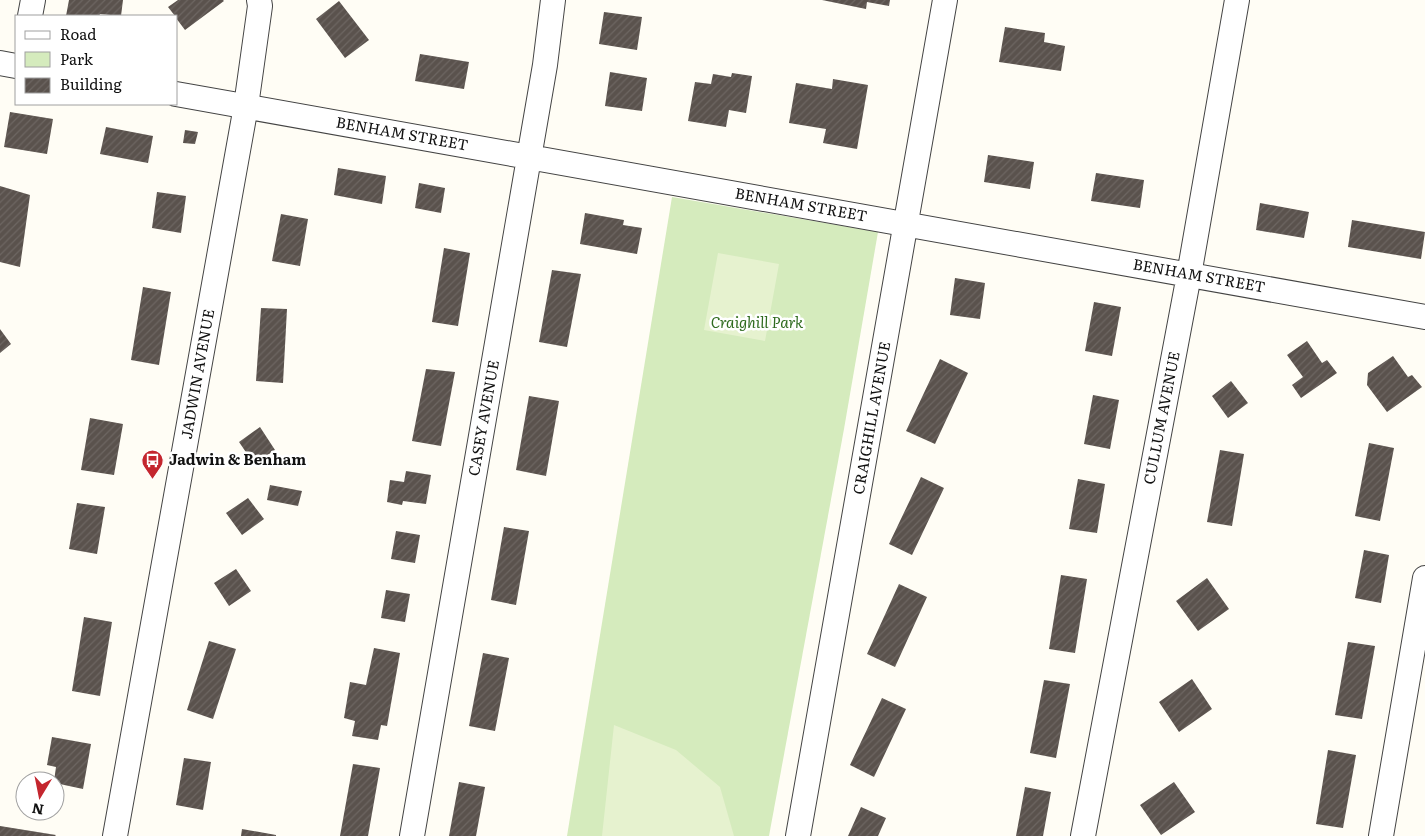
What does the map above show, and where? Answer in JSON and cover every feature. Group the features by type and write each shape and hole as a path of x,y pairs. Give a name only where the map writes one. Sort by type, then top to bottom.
{"street":[{"path":"30,15 33,0"},
{"name":"JADWIN AVENUE","path":"115,836 246,106 260,6 259,0"},
{"name":"CASEY AVENUE","path":"412,836 545,65 553,0"},
{"name":"CRAIGHILL AVENUE","path":"798,836 945,0"},
{"name":"CULLUM AVENUE","path":"1083,836 1189,275 1237,0"},
{"path":"0,63 15,66"},
{"name":"BENHAM STREET","path":"178,94 1425,317"},
{"path":"1381,836 1425,578"}],"green space":[{"name":"Craighill Park","path":"672,197 878,232 844,429 769,836 567,836"},
{"path":"718,253 779,264 765,341 704,330"},
{"path":"614,725 676,750 720,787 734,836 602,836"}],"building":[{"path":"69,0 123,0 121,15 66,15"},
{"path":"178,0 224,1 185,30 178,21 178,15 174,15 168,7"},
{"path":"822,0 890,0 889,6 867,2 866,9"},
{"path":"339,1 369,40 345,58 316,19"},
{"path":"604,12 642,17 637,50 599,44"},
{"path":"1005,27 1045,33 1044,42 1065,46 1061,71 999,62"},
{"path":"420,54 469,62 464,89 415,81"},
{"path":"610,72 647,78 642,111 605,106"},
{"path":"732,73 752,76 746,113 729,110 726,127 688,121 695,82 711,84 713,74 731,77"},
{"path":"833,79 868,85 857,149 823,143 826,129 789,123 796,83 832,89"},
{"path":"10,112 53,119 47,154 4,147"},
{"path":"106,127 153,136 148,163 100,154"},
{"path":"185,130 198,132 195,144 183,143"},
{"path":"988,155 1034,162 1030,189 984,182"},
{"path":"338,168 386,176 382,204 334,195"},
{"path":"1096,173 1144,180 1140,208 1091,201"},
{"path":"419,183 445,188 441,213 415,208"},
{"path":"0,186 30,195 20,267 0,262"},
{"path":"157,192 186,196 181,233 152,228"},
{"path":"1260,203 1309,212 1304,238 1256,230"},
{"path":"585,213 624,220 623,225 642,228 637,254 580,244"},
{"path":"281,214 308,219 300,266 272,261"},
{"path":"1352,220 1425,232 1421,259 1348,247"},
{"path":"444,248 470,253 458,326 432,322"},
{"path":"552,270 581,274 567,347 539,342"},
{"path":"955,278 985,283 980,319 950,315"},
{"path":"143,287 171,292 159,365 131,360"},
{"path":"1094,302 1121,307 1112,356 1085,351"},
{"path":"261,308 287,309 283,383 256,381"},
{"path":"0,329 11,344 0,353"},
{"path":"1307,341 1322,363 1327,360 1337,373 1301,398 1292,385 1303,377 1287,355"},
{"path":"1393,356 1408,377 1412,375 1422,387 1387,412 1367,385 1368,373"},
{"path":"940,359 968,373 935,444 906,431"},
{"path":"426,369 455,372 441,446 412,441"},
{"path":"1231,381 1248,403 1228,418 1212,396"},
{"path":"1093,395 1119,400 1110,449 1084,444"},
{"path":"529,396 559,401 546,476 516,470"},
{"path":"90,418 123,424 114,475 81,470"},
{"path":"260,427 275,450 254,464 239,442"},
{"path":"1369,443 1394,448 1380,521 1355,516"},
{"path":"1220,450 1244,454 1232,526 1207,522"},
{"path":"406,471 431,475 426,504 403,501 402,505 387,502 390,480 404,482"},
{"path":"921,477 944,488 912,555 889,544"},
{"path":"1078,479 1105,484 1097,533 1069,529"},
{"path":"270,485 302,491 298,506 267,500"},
{"path":"248,498 264,519 242,535 226,513"},
{"path":"77,503 105,507 97,554 69,549"},
{"path":"504,527 529,531 516,605 491,600"},
{"path":"396,531 420,535 415,563 391,559"},
{"path":"1364,550 1389,555 1381,603 1355,598"},
{"path":"236,569 251,591 229,606 214,583"},
{"path":"1061,575 1087,579 1075,653 1049,649"},
{"path":"1207,578 1229,609 1198,631 1176,601"},
{"path":"899,584 927,597 895,667 867,654"},
{"path":"386,590 410,594 405,622 381,618"},
{"path":"84,617 112,622 100,696 72,691"},
{"path":"209,641 236,649 213,719 187,710"},
{"path":"1348,642 1375,646 1362,719 1335,715"},
{"path":"374,648 400,653 387,726 381,725 378,740 352,736 355,721 344,718 350,682 366,685"},
{"path":"483,653 509,658 495,731 469,726"},
{"path":"1192,679 1212,709 1179,732 1159,702"},
{"path":"1044,680 1070,684 1056,758 1030,753"},
{"path":"882,698 906,709 874,777 850,765"},
{"path":"52,737 91,744 83,789 65,785 65,771 55,771 56,767 47,765"},
{"path":"1328,750 1356,755 1343,828 1316,824"},
{"path":"184,758 211,762 203,810 176,805"},
{"path":"353,764 380,768 368,836 340,836"},
{"path":"459,782 485,787 476,836 449,836"},
{"path":"1174,782 1195,812 1161,835 1140,805"},
{"path":"1025,787 1051,792 1043,836 1016,836"},
{"path":"861,807 886,818 878,836 848,836"},
{"path":"0,826 56,835 0,836"},
{"path":"242,829 276,835 276,836 241,836"}],"place":[{"name":"Jadwin & Benham","path":"153,479"}]}
